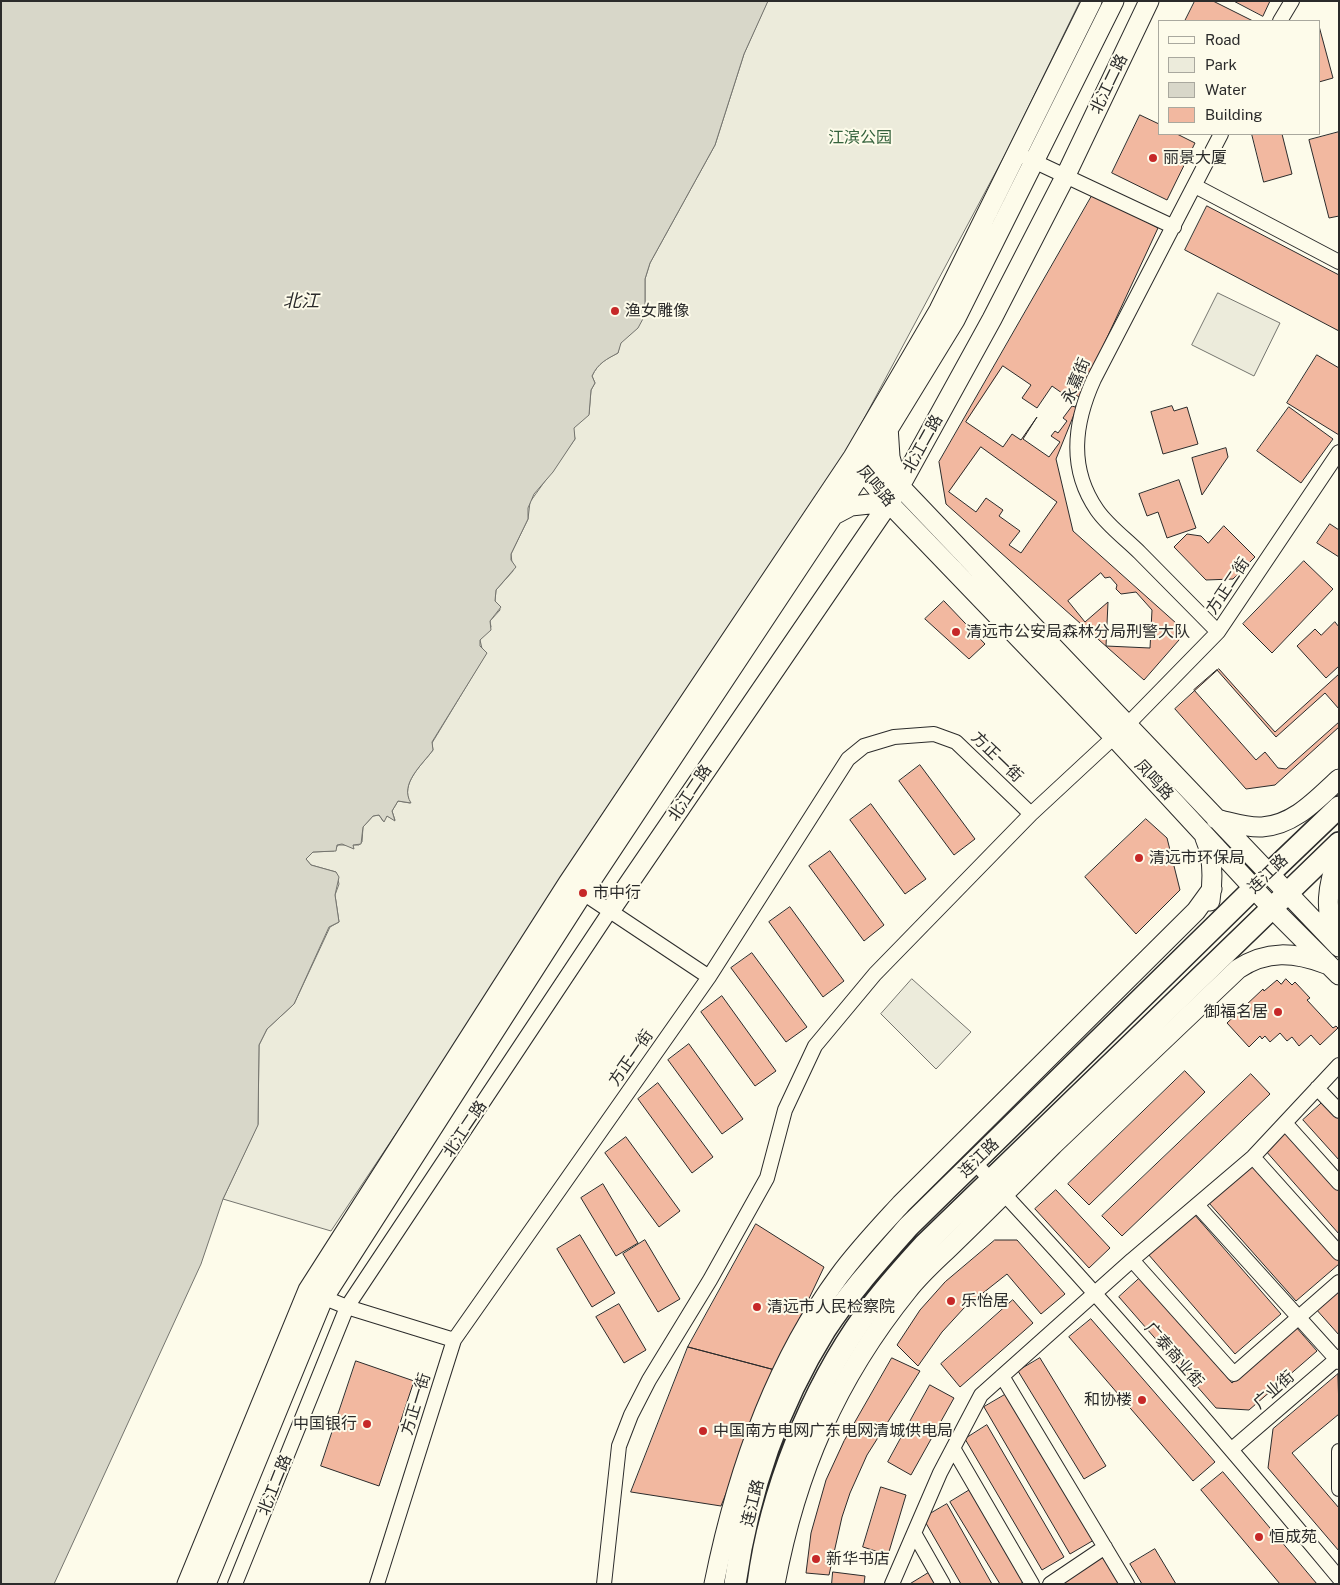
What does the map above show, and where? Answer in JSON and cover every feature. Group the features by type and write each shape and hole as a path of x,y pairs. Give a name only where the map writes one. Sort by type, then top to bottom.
{"main road":[{"name":"北江二路","path":"576,888 831,516 862,462 1018,153 1092,1"},
{"name":"北江二路","path":"187,1584 316,1294 576,888 888,426 955,320 1114,1"},
{"name":"北江二路","path":"610,911 894,495 992,319 1066,175 1149,1"},
{"path":"831,516 851,506 894,495 888,426"},
{"name":"凤鸣路","path":"862,462 1121,730 1216,819 1334,970"},
{"name":"凤鸣路","path":"1121,730 1202,832 1262,880"},
{"path":"1216,819 1260,828 1279,824 1302,812 1339,780"},
{"name":"连江路","path":"737,1575 753,1495 772,1436 799,1377 826,1330 864,1277 909,1226 1339,807"},
{"path":"1198,943 1210,906 1213,870 1209,847 1202,832"},
{"name":"连江路","path":"775,1584 782,1543 811,1451 828,1412 882,1325 909,1288 998,1187 1010,1162 1339,843"},
{"path":"1339,854 1328,914 1339,947"},
{"name":"连江路","path":"714,1584 730,1511 764,1412 812,1317 839,1276 866,1241 901,1204 1190,918 1205,902 1212,889"},
{"name":"凤鸣路","path":"1280,900 1339,947"},
{"name":"连江路","path":"758,1584 776,1500 796,1445 818,1394 842,1349 865,1315 896,1275 924,1245 1053,1145 1238,969 1252,960 1282,954 1301,955 1334,970"},
{"path":"1010,1162 1053,1145"},
{"name":"北江二路","path":"206,1584 316,1294"},
{"path":"718,1584 737,1575"}],"street":[{"path":"1281,20 1292,1"},
{"name":"永嘉街","path":"1218,632 1097,510 1084,483 1078,460 1077,431 1082,406 1220,135"},
{"path":"1018,153 1174,227"},
{"path":"1195,186 1339,262"},
{"name":"方正二街","path":"1121,730 1218,632 1339,452"},
{"path":"604,1584 619,1446 625,1430 649,1380 710,1280 767,1178 785,1110 815,1046 875,974 1031,814 1121,730"},
{"name":"方正一街","path":"377,1584 454,1340 710,977 848,759 864,746 912,734 934,734 956,742 1031,814"},
{"path":"576,888 710,977"},
{"name":"北江二路","path":"235,1584 347,1307 610,911"},
{"path":"892,1584 953,1448 981,1395 1132,1260 1253,1157 1339,1065"},
{"path":"1317,1088 1339,1111"},
{"path":"1285,1123 1339,1183"},
{"path":"1253,1157 1339,1253"},
{"name":"广泰商业街","path":"974,1162 1096,1292 1232,1449 1339,1578"},
{"path":"1197,1205 1338,1360"},
{"path":"1132,1260 1234,1374 1339,1282"},
{"path":"316,1294 347,1307 454,1340"},
{"name":"广业街","path":"1232,1449 1338,1360"},
{"path":"1002,1376 1127,1584"},
{"path":"953,1448 1032,1584"},
{"path":"1339,1451 1339,1489"},
{"path":"914,1533 943,1584"},
{"path":"1050,1584 1105,1547"}],"green space":[{"name":"江滨公园","path":"768,1 1080,1 1007,151 828,486 331,1231 223,1199 258,1124 259,1045 267,1029 294,1004 330,927 339,922 335,895 339,884 336,872 311,865 306,859 313,852 334,851 338,845 359,845 362,842 363,827 373,816 379,815 383,821 387,816 395,820 392,811 398,801 410,803 408,788 410,781 433,750 432,743 484,657 480,640 491,627 490,621 500,610 499,605 495,601 496,590 513,571 511,554 528,519 530,502 575,439 573,428 589,414 591,390 595,383 592,376 594,372 603,362 618,353 620,343 645,315 645,279 650,263 715,145 744,54"},
{"path":"1218,293 1280,323 1254,376 1192,345"},
{"path":"912,979 971,1032 936,1069 881,1014"}],"water":[{"name":"北江","path":"1,1 768,1 744,54 715,145 650,263 645,279 645,315 638,328 621,343 618,353 603,362 594,372 592,376 595,383 591,390 589,415 574,428 575,439 553,472 534,494 528,508 528,519 511,554 511,560 516,567 496,590 495,601 501,607 490,621 491,630 480,640 480,646 487,653 432,742 433,750 413,775 408,789 411,803 398,801 392,811 395,821 387,816 384,822 379,815 373,816 363,827 361,844 353,845 354,849 342,844 337,845 336,851 313,852 306,859 311,865 336,872 339,877 335,895 339,922 329,927 294,1004 267,1029 259,1045 258,1125 223,1199 201,1264 54,1584 1,1584"}],"building":[{"path":"1195,1 1213,1 1251,20 1186,20"},
{"path":"1234,1 1270,1 1263,16"},
{"path":"1320,30 1333,78 1320,82"},
{"name":"丽景大厦","path":"1140,115 1158,124 1158,135 1179,135 1195,143 1167,200 1112,173"},
{"path":"1339,132 1339,216 1329,218 1309,140"},
{"path":"1252,135 1282,135 1292,174 1264,182"},
{"path":"1093,194 1158,228 1092,370 1056,459 1073,531 1186,632 1144,680 946,504 939,462"},
{"path":"1207,206 1339,275 1339,331 1185,250"},
{"path":"1317,355 1339,368 1339,435 1287,403"},
{"path":"1003,366 1031,385 1022,398 1037,408 1052,386 1069,398 1072,393 1081,398 1075,407 1072,406 1063,418 1067,421 1058,433 1055,431 1051,436 1060,442 1049,457 1023,439 1037,417 1021,440 1012,434 1003,447 966,422"},
{"path":"1172,406 1174,411 1187,407 1198,444 1163,454 1151,412"},
{"path":"1289,407 1333,439 1301,483 1257,451"},
{"path":"981,447 1057,502 1021,553 1009,545 1020,531 999,516 1003,510 986,498 976,512 949,492"},
{"path":"1226,448 1228,457 1202,495 1192,458"},
{"path":"1179,480 1196,528 1167,538 1158,512 1147,516 1139,494"},
{"path":"1330,524 1339,530 1339,557 1317,543"},
{"path":"1224,526 1255,557 1233,579 1206,580 1174,547 1187,534 1201,536 1208,543"},
{"path":"1304,561 1333,589 1272,653 1243,624"},
{"path":"1101,573 1105,578 1110,577 1117,585 1116,589 1121,594 1136,592 1152,610 1150,648 1106,646 1108,602 1085,622 1068,601"},
{"name":"清远市公安局森林分局刑警大队","path":"944,601 985,644 969,659 925,619"},
{"path":"1335,622 1339,627 1339,666 1326,678 1297,646 1315,629 1321,635"},
{"path":"1219,669 1275,732 1339,674 1339,727 1275,785 1246,789 1175,709"},
{"path":"1217,670 1276,737 1325,693 1339,709 1339,722 1286,769 1278,768 1265,752 1256,760 1194,690"},
{"path":"920,765 975,839 954,855 899,781"},
{"path":"871,804 926,879 905,894 850,820"},
{"name":"清远市环保局","path":"1146,819 1167,838 1180,890 1136,934 1085,877"},
{"path":"830,851 884,925 864,941 809,866"},
{"path":"790,907 844,981 823,997 769,922"},
{"path":"752,953 807,1027 786,1042 731,968"},
{"name":"御福名居","path":"1286,979 1292,985 1295,982 1310,998 1307,1000 1333,1028 1336,1026 1338,1028 1320,1045 1311,1035 1299,1046 1292,1037 1287,1041 1280,1033 1270,1042 1265,1036 1262,1039 1260,1036 1249,1047 1227,1023 1263,989 1264,991 1277,980 1281,984"},
{"path":"722,996 776,1071 755,1086 701,1012"},
{"path":"689,1044 743,1119 722,1134 668,1060"},
{"path":"1185,1071 1205,1092 1089,1205 1068,1184"},
{"path":"1251,1074 1270,1094 1122,1236 1102,1216"},
{"path":"658,1083 713,1157 692,1173 638,1099"},
{"path":"1325,1100 1339,1115 1339,1160 1303,1120"},
{"path":"1287,1130 1339,1189 1339,1234 1265,1150"},
{"path":"626,1137 680,1211 659,1227 605,1153"},
{"path":"1254,1163 1339,1258 1339,1264 1296,1301 1209,1203"},
{"path":"603,1184 638,1243 616,1256 581,1198"},
{"path":"1056,1190 1110,1248 1089,1268 1035,1209"},
{"path":"1194,1214 1281,1314 1235,1354 1148,1254"},
{"name":"清远市人民检察院","path":"756,1224 824,1267 775,1370 688,1347"},
{"path":"580,1235 615,1293 592,1307 557,1249"},
{"path":"645,1240 680,1299 658,1312 623,1254"},
{"name":"乐怡居","path":"995,1240 1017,1240 1065,1294 1041,1314 1007,1274 964,1308 942,1332 918,1366 897,1345 920,1310 945,1282"},
{"path":"1141,1277 1232,1383 1296,1327 1317,1351 1249,1410 1216,1408 1119,1297"},
{"path":"1339,1287 1339,1335 1315,1308"},
{"path":"1013,1300 1033,1323 960,1387 941,1364"},
{"path":"619,1304 646,1350 624,1363 596,1317"},
{"name":"和协楼","path":"1091,1319 1215,1462 1193,1481 1069,1337"},
{"name":"中国南方电网广东电网清城供电局","path":"688,1347 775,1370 721,1506 631,1492"},
{"path":"892,1358 920,1371 867,1455 850,1493 842,1517 829,1575 806,1573 811,1533 826,1480 844,1441"},
{"path":"1040,1358 1106,1466 1084,1479 1018,1371"},
{"name":"中国银行","path":"356,1361 414,1381 379,1486 321,1466"},
{"path":"1338,1374 1339,1414 1292,1453 1339,1508 1339,1551 1268,1468 1273,1429"},
{"path":"930,1385 954,1398 911,1475 888,1462"},
{"path":"1008,1393 1094,1540 1070,1554 984,1407"},
{"path":"987,1425 1064,1557 1042,1570 965,1439"},
{"name":"恒成苑","path":"1223,1472 1317,1584 1280,1584 1201,1490"},
{"path":"881,1487 906,1495 888,1555 863,1547"},
{"path":"973,1488 1028,1579 1020,1584 1000,1584 950,1502"},
{"path":"947,1504 992,1584 961,1584 923,1518"},
{"path":"1155,1549 1176,1584 1142,1584 1130,1564"},
{"path":"1104,1557 1120,1584 1060,1584"},
{"path":"833,1572 865,1576 864,1584 832,1584"},
{"path":"930,1572 937,1584 910,1584"}],"place":[{"name":"丽景大厦","path":"1153,158"},
{"name":"渔女雕像","path":"615,311"},
{"name":"清远市公安局森林分局刑警大队","path":"956,632"},
{"name":"清远市环保局","path":"1139,858"},
{"name":"市中行","path":"583,893"},
{"name":"御福名居","path":"1278,1012"},
{"name":"乐怡居","path":"951,1301"},
{"name":"清远市人民检察院","path":"757,1307"},
{"name":"和协楼","path":"1142,1400"},
{"name":"中国银行","path":"367,1424"},
{"name":"中国南方电网广东电网清城供电局","path":"703,1431"},
{"name":"恒成苑","path":"1259,1537"},
{"name":"新华书店","path":"816,1559"}]}
